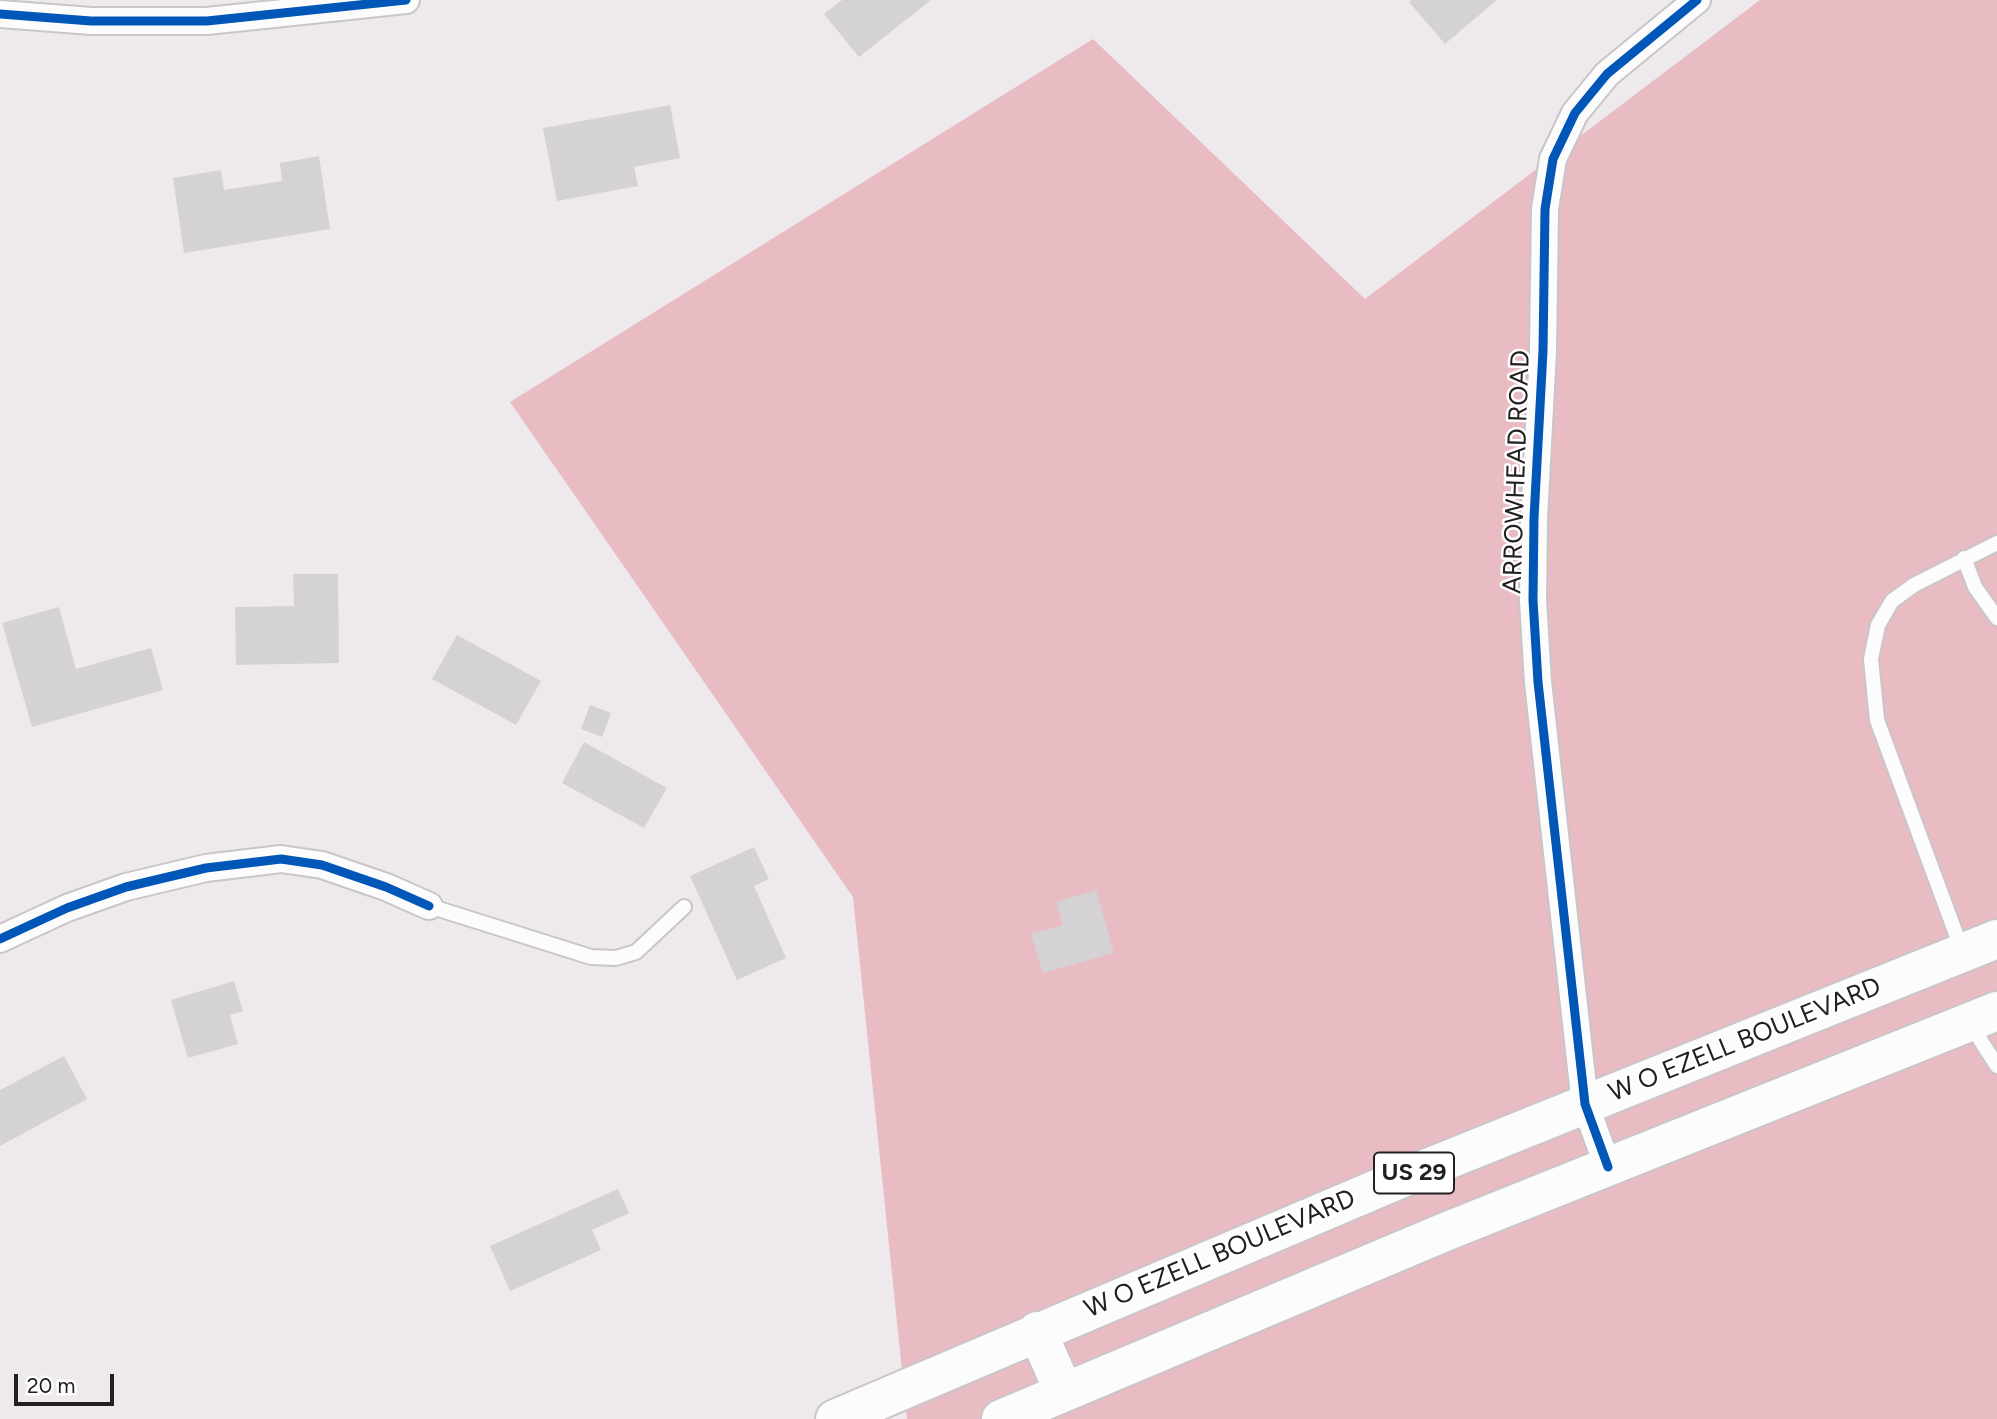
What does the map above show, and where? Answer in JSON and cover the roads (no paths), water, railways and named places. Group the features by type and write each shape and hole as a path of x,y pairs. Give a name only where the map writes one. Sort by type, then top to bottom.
{"main road":[{"name":"W O EZELL BOULEVARD","path":"835,1419 1037,1331 1585,1104 1980,946"},
{"name":"US 29","path":"1001,1419 1608,1167 1983,1017"},
{"path":"1037,1331 1064,1392"}],"street":[{"path":"0,14 91,22 207,21 406,0"},
{"name":"ARROWHEAD ROAD","path":"1608,1167 1585,1104 1546,764 1533,600 1548,184 1563,135 1607,74 1697,0"},
{"path":"0,939 67,908 126,887 206,868 281,859 322,865 386,887 429,906"}],"lane":[{"path":"1980,946 1877,720 1871,659 1878,625 1892,601 1914,585 1997,543"},
{"path":"1964,558 1975,587 1997,618"},
{"path":"429,906 591,957 616,958 636,952 684,907"},
{"path":"1983,1017 1997,1066"}]}
